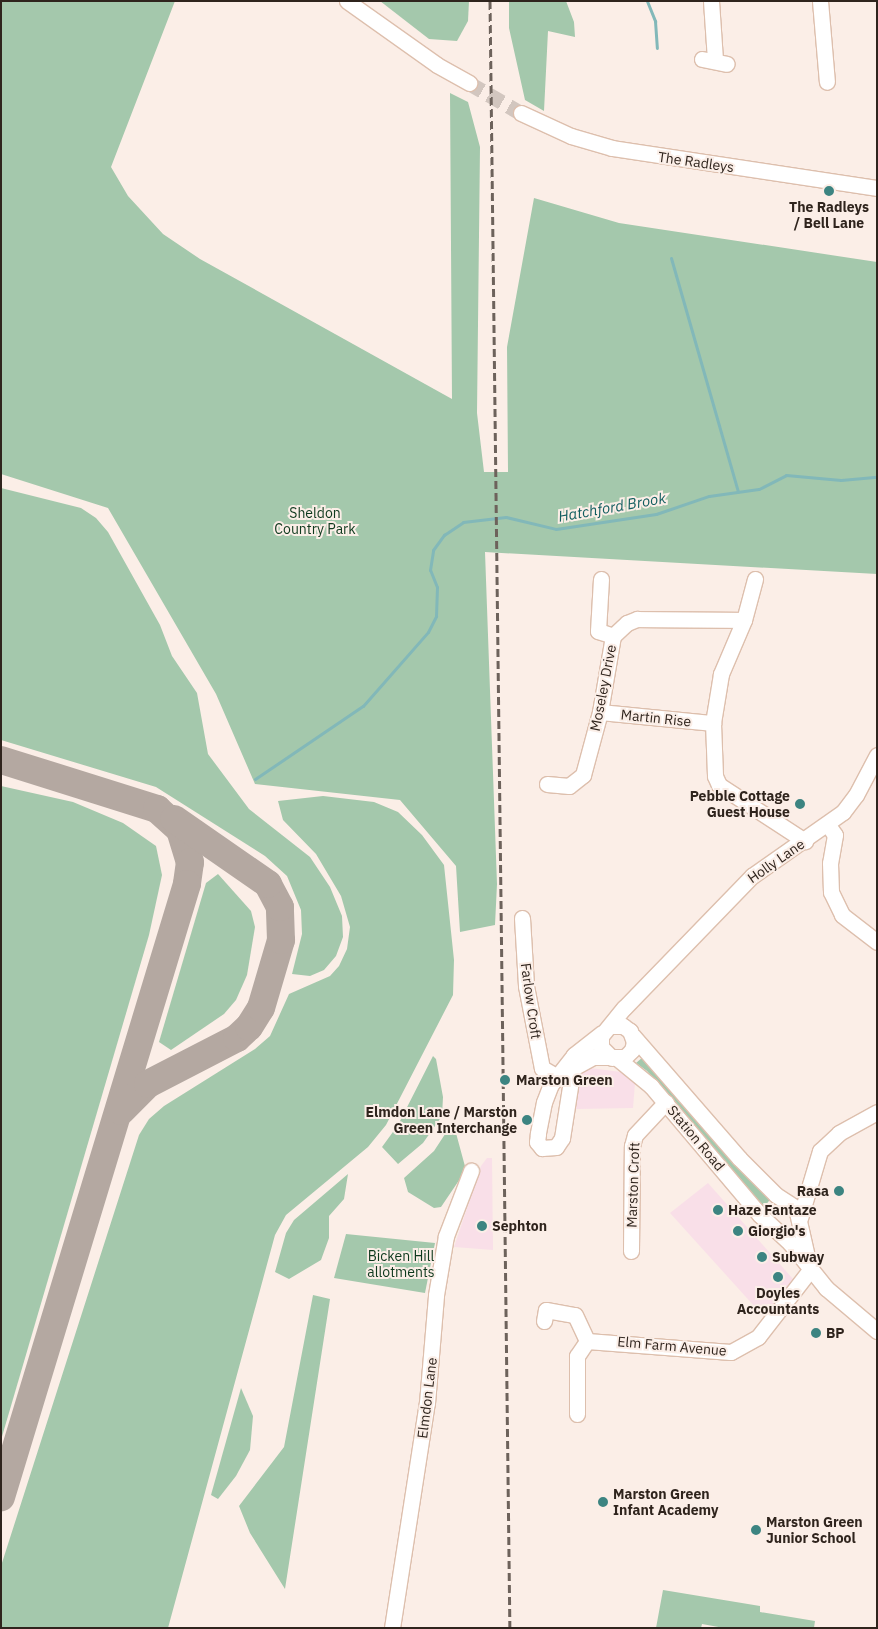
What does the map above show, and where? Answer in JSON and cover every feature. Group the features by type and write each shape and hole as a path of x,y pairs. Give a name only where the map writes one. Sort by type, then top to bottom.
{"street":[{"path":"347,1 437,65 470,83"},
{"path":"712,1 715,61"},
{"path":"820,1 827,82"},
{"name":"The Radleys","path":"521,113 571,136 612,148 877,188"},
{"path":"602,579 598,631 613,636"},
{"path":"755,579 744,620 721,674 713,723 715,776 719,785 805,841"},
{"name":"Moseley Drive","path":"547,784 569,786 584,775 600,712 613,636 637,619 744,620"},
{"name":"Martin Rise","path":"600,712 713,723"},
{"name":"Holly Lane","path":"647,986 635,1006 632,1050 615,1058 593,1057 573,1068 569,1076 562,1138 556,1147 549,1149 537,1142 544,1102 556,1076 574,1055 606,1029 647,986 752,876 828,825 856,795 877,755"},
{"path":"828,825 835,835 830,863 831,892 842,915 877,942"},
{"name":"Farlow Croft","path":"522,918 526,986 542,1068 556,1076"},
{"path":"615,1058 601,1047 606,1029 623,1026 632,1033"},
{"name":"Station Road","path":"632,1033 691,1106 783,1199 796,1208 810,1270"},
{"name":"Station Road","path":"615,1058 631,1067 666,1102 772,1228 790,1243 810,1270 877,1332"},
{"name":"Marston Croft","path":"632,1251 632,1146 635,1135 666,1102"},
{"path":"811,1174 801,1191 783,1199 767,1211 772,1228 787,1231 799,1221 811,1174 820,1151 830,1140 877,1112"},
{"name":"Elmdon Lane","path":"392,1628 427,1403 436,1295 446,1236 471,1171"},
{"name":"Elm Farm Avenue","path":"586,1341 722,1353 740,1350 758,1337 810,1270"},
{"path":"544,1321 546,1310 575,1314 586,1341 577,1356 583,1393 577,1414"}],"shaded area":[{"path":"590,1068 621,1072 635,1083 633,1108 576,1109 581,1070"},
{"path":"487,1158 492,1158 493,1250 454,1247 481,1166"},
{"path":"708,1183 793,1279 764,1317 670,1213"}],"green space":[{"name":"Sheldon Country Park","path":"1,1 175,1 111,167 128,196 163,234 200,259 452,399 450,93 468,102 480,147 477,413 484,472 508,472 507,347 534,198 619,223 877,262 877,574 485,552 497,884 495,925 460,932 456,866 400,800 255,784 216,694 108,508 1,474"},
{"path":"380,1 469,1 468,21 457,41 429,39"},
{"path":"509,1 566,1 574,22 575,37 548,31 544,111 525,100 509,28"},
{"path":"1,488 81,508 96,518 108,532 160,625 172,656 197,693 208,754 249,809 310,857 330,887 342,916 343,937 336,956 324,970 310,976 292,974 302,934 301,910 287,876 265,856 156,787 1,740"},
{"path":"1,786 73,802 123,823 156,846 162,875 149,935 1,1440"},
{"path":"323,796 374,802 398,812 422,835 444,865 454,960 453,995 386,1125 368,1147 286,1215 275,1235 168,1628 1,1628 1,1566 139,1135 149,1119 164,1106 255,1049 270,1036 289,994 330,976 339,966 347,949 350,927 341,896 316,854 283,820 278,801"},
{"path":"218,874 251,911 255,927 247,975 236,1000 224,1014 171,1050 159,1042 206,883"},
{"path":"433,1056 436,1059 443,1097 442,1116 423,1143 398,1164 382,1147 398,1125"},
{"path":"643,1057 773,1196 764,1207 647,1071 636,1063"},
{"path":"453,1122 466,1170 441,1207 434,1208 408,1192 404,1178 434,1151"},
{"path":"348,1174 344,1199 329,1216 329,1238 321,1260 289,1279 275,1272 286,1233 294,1220"},
{"name":"Bicken Hill allotments","path":"346,1234 435,1243 425,1293 334,1278"},
{"path":"313,1295 330,1299 285,1589 250,1533 239,1506 284,1447"},
{"path":"241,1388 253,1416 250,1450 236,1476 218,1499 211,1495"},
{"path":"663,1590 760,1606 760,1612 815,1621 814,1628 724,1628 702,1624 701,1628 656,1628"}],"waterway":[{"path":"647,1 655,21 657,48"},
{"path":"671,258 738,492"},
{"name":"Hatchford Brook","path":"255,779 363,706 428,632 436,616 437,587 430,570 433,550 444,535 463,522 506,517 556,529 656,514 709,496 759,489 786,475 841,480 877,477"}],"taxiway":[{"path":"1,760 157,809 180,830 190,862 187,884 1,1497"},
{"path":"121,1111 148,1084 237,1038 249,1027 261,1008 281,940 280,907 268,884 174,819"}],"tunnel":[{"path":"469,83 521,113"}],"railway":[{"path":"490,1 510,1628"}],"place":[{"name":"The Radleys / Bell Lane","path":"829,191"},
{"name":"Pebble Cottage Guest House","path":"800,804"},
{"name":"Marston Green","path":"505,1080"},
{"name":"Elmdon Lane / Marston Green Interchange","path":"527,1120"},
{"name":"Rasa","path":"839,1191"},
{"name":"Haze Fantaze","path":"718,1210"},
{"name":"Sephton","path":"482,1226"},
{"name":"Giorgio's","path":"738,1231"},
{"name":"Subway","path":"762,1257"},
{"name":"Doyles Accountants","path":"778,1277"},
{"name":"BP","path":"816,1333"},
{"name":"Marston Green Infant Academy","path":"603,1502"},
{"name":"Marston Green Junior School","path":"756,1530"}]}
